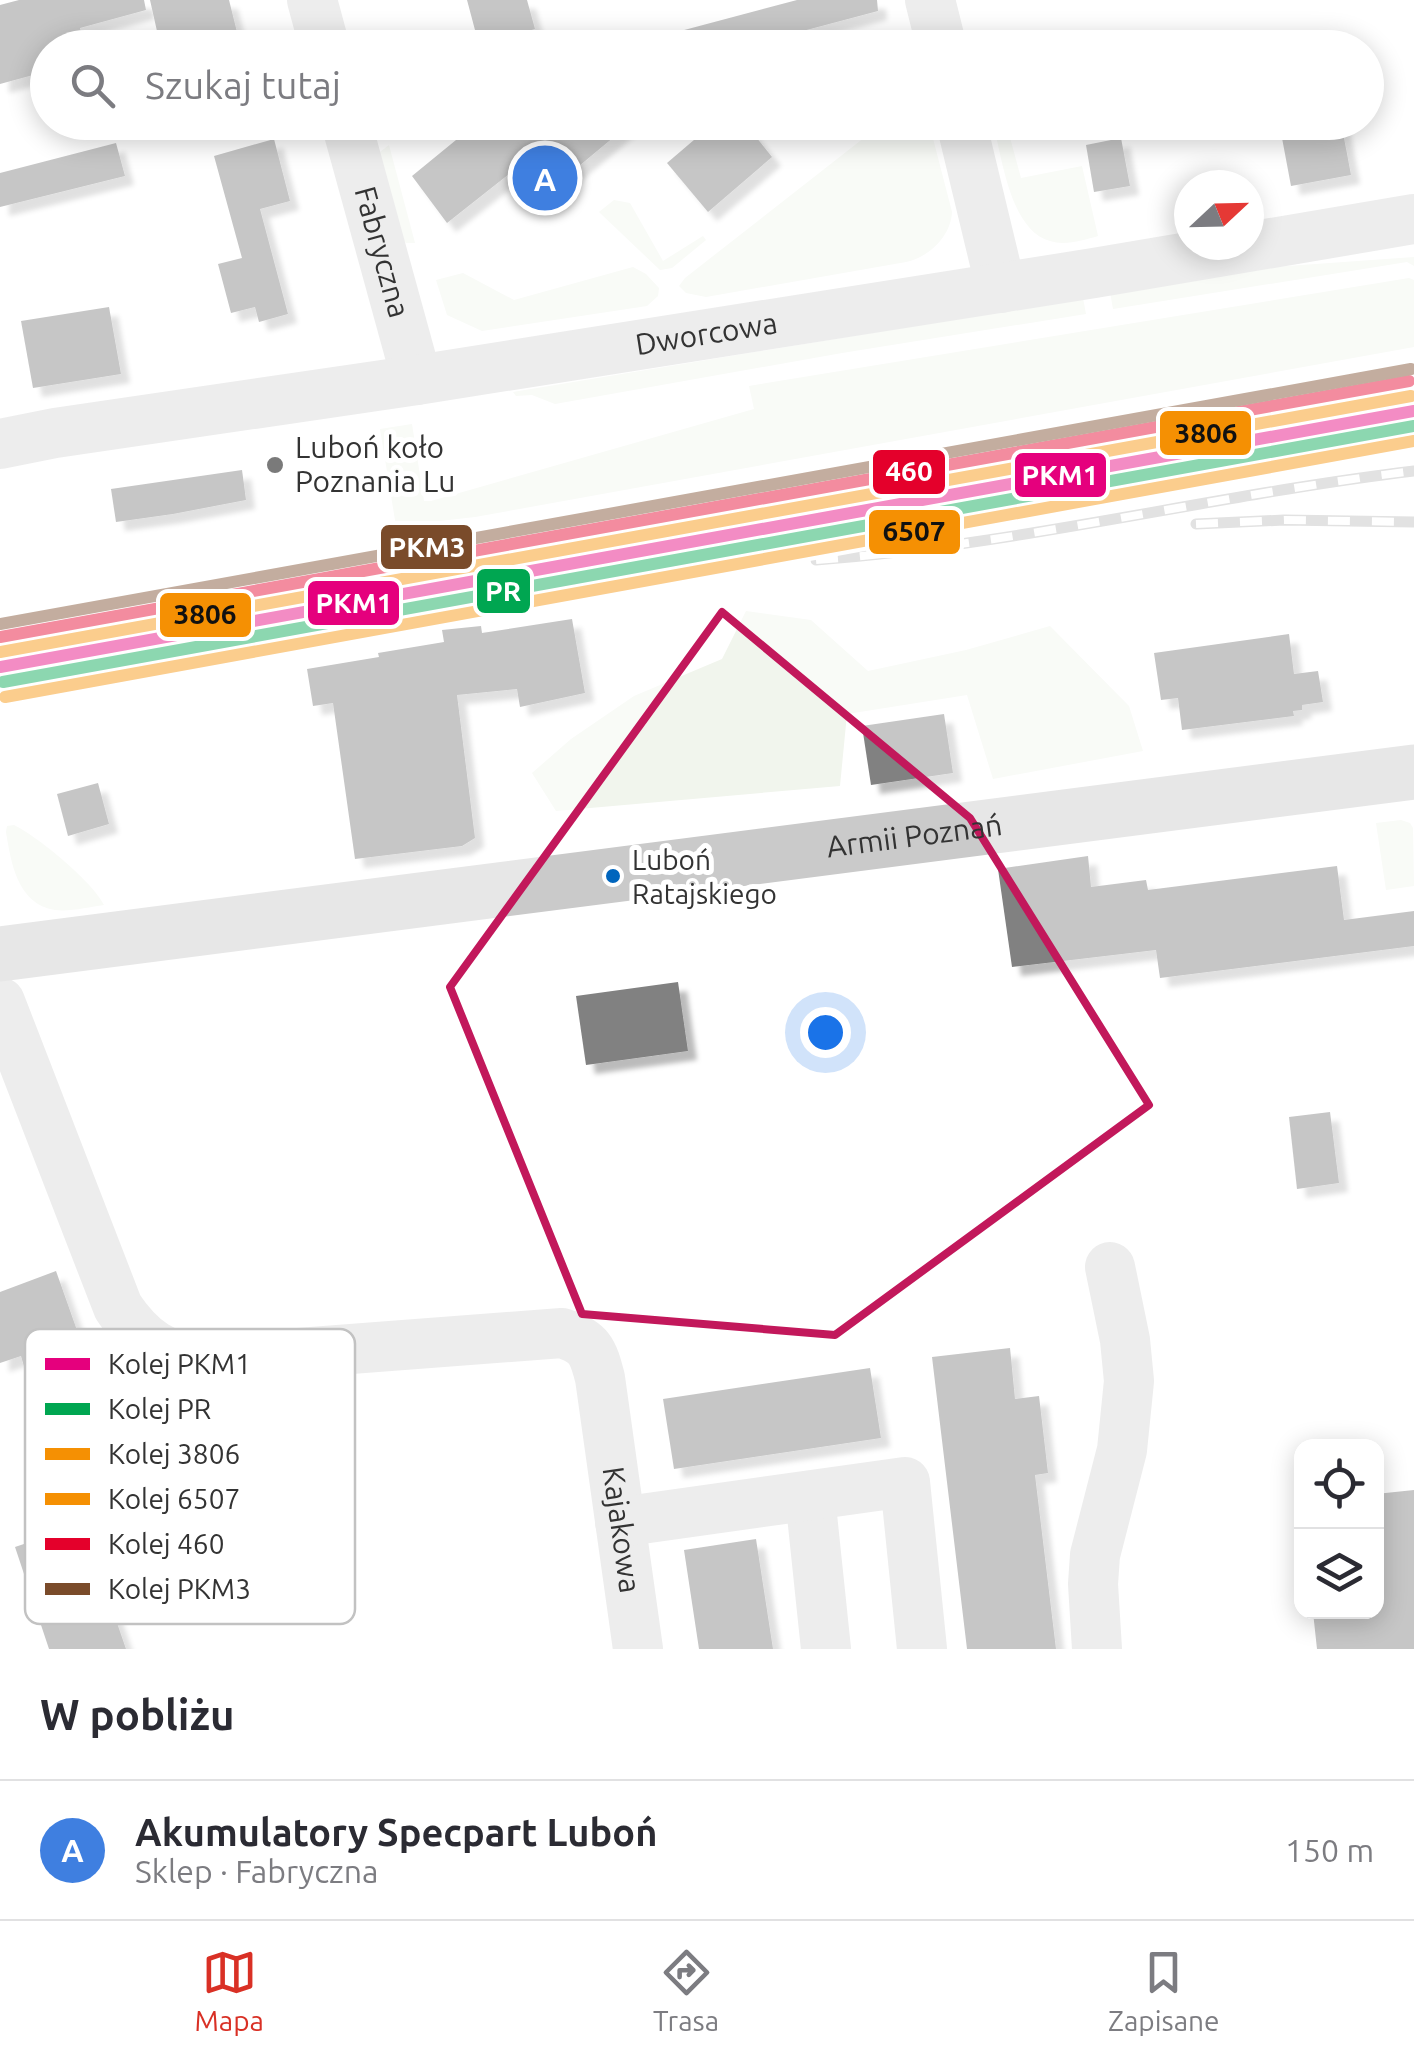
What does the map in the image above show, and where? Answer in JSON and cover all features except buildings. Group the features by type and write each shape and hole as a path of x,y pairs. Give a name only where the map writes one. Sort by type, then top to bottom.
{"main road":[{"name":"Armii Poznań","path":"0,954 1414,772"}],"street":[{"path":"312,0 320,30"},
{"path":"930,0 938,30"},
{"name":"Fabryczna","path":"351,140 416,380"},
{"path":"966,140 1001,288"},
{"name":"Dworcowa","path":"0,444 1001,288 1414,219"},
{"name":"Kajakowa","path":"0,1002 118,1308 133,1329"},
{"path":"1097,1649 1092,1584 1095,1555 1122,1450 1129,1381 1110,1268"},
{"name":"Kajakowa","path":"355,1349 562,1333 588,1345 604,1408 638,1649"},
{"path":"620,1522 905,1482 922,1649"},
{"path":"810,1496 826,1649"}],"highlighted area":[{"path":"722,612 970,818 1149,1105 835,1335 582,1314 450,987"}],"shaded area":[{"path":"861,140 933,140 951,221 943,237 915,259 706,297 686,293 679,286"},
{"path":"997,140 1011,140 1021,178 1082,166 1098,236 1056,242 1036,234 1017,208"},
{"path":"389,145 415,243 406,243 398,236 376,155"},
{"path":"614,200 630,203 663,261 703,236 706,240 672,268 660,270 599,212"},
{"path":"1414,257 1414,266 1407,262 1113,309 1110,292 1260,268"},
{"path":"633,267 659,288 658,296 647,306 482,331 447,315 436,280 463,273 514,300"},
{"path":"1414,280 1414,347 475,517 396,526 380,429 412,424 424,501 431,501 754,409 749,386"},
{"path":"1083,298 1086,314 555,404 532,395 516,396 513,392"},
{"path":"746,611 811,620 868,671 966,650 1050,626 1129,706 1143,751 993,779 967,695 847,714 840,786 556,811 532,773 571,739 634,696 722,659"},
{"path":"1401,820 1413,828 1414,886 1386,890 1376,823"},
{"path":"14,825 64,860 104,905 55,910 32,900 18,880 10,856 6,832 7,826"}],"railway":[{"path":"0,694 1414,440"},
{"path":"816,560 1041,532 1414,471"},
{"path":"1196,524 1284,520 1414,522"}],"rail line":[{"name":"PKM3","path":"0,624 1411,369"},
{"name":"460","path":"0,637 1409,381"},
{"name":"3806","path":"0,652 1411,396"},
{"name":"PKM1","path":"0,667 1414,411"},
{"name":"PR","path":"3,682 1414,426"},
{"name":"6507","path":"5,697 1414,441"}],"place":[{"name":"Akumulatory Specpart Luboń","path":"545,178"},
{"name":"Luboń koło Poznania Lu","path":"275,465"},
{"name":"Luboń Ratajskiego","path":"613,876"}]}
